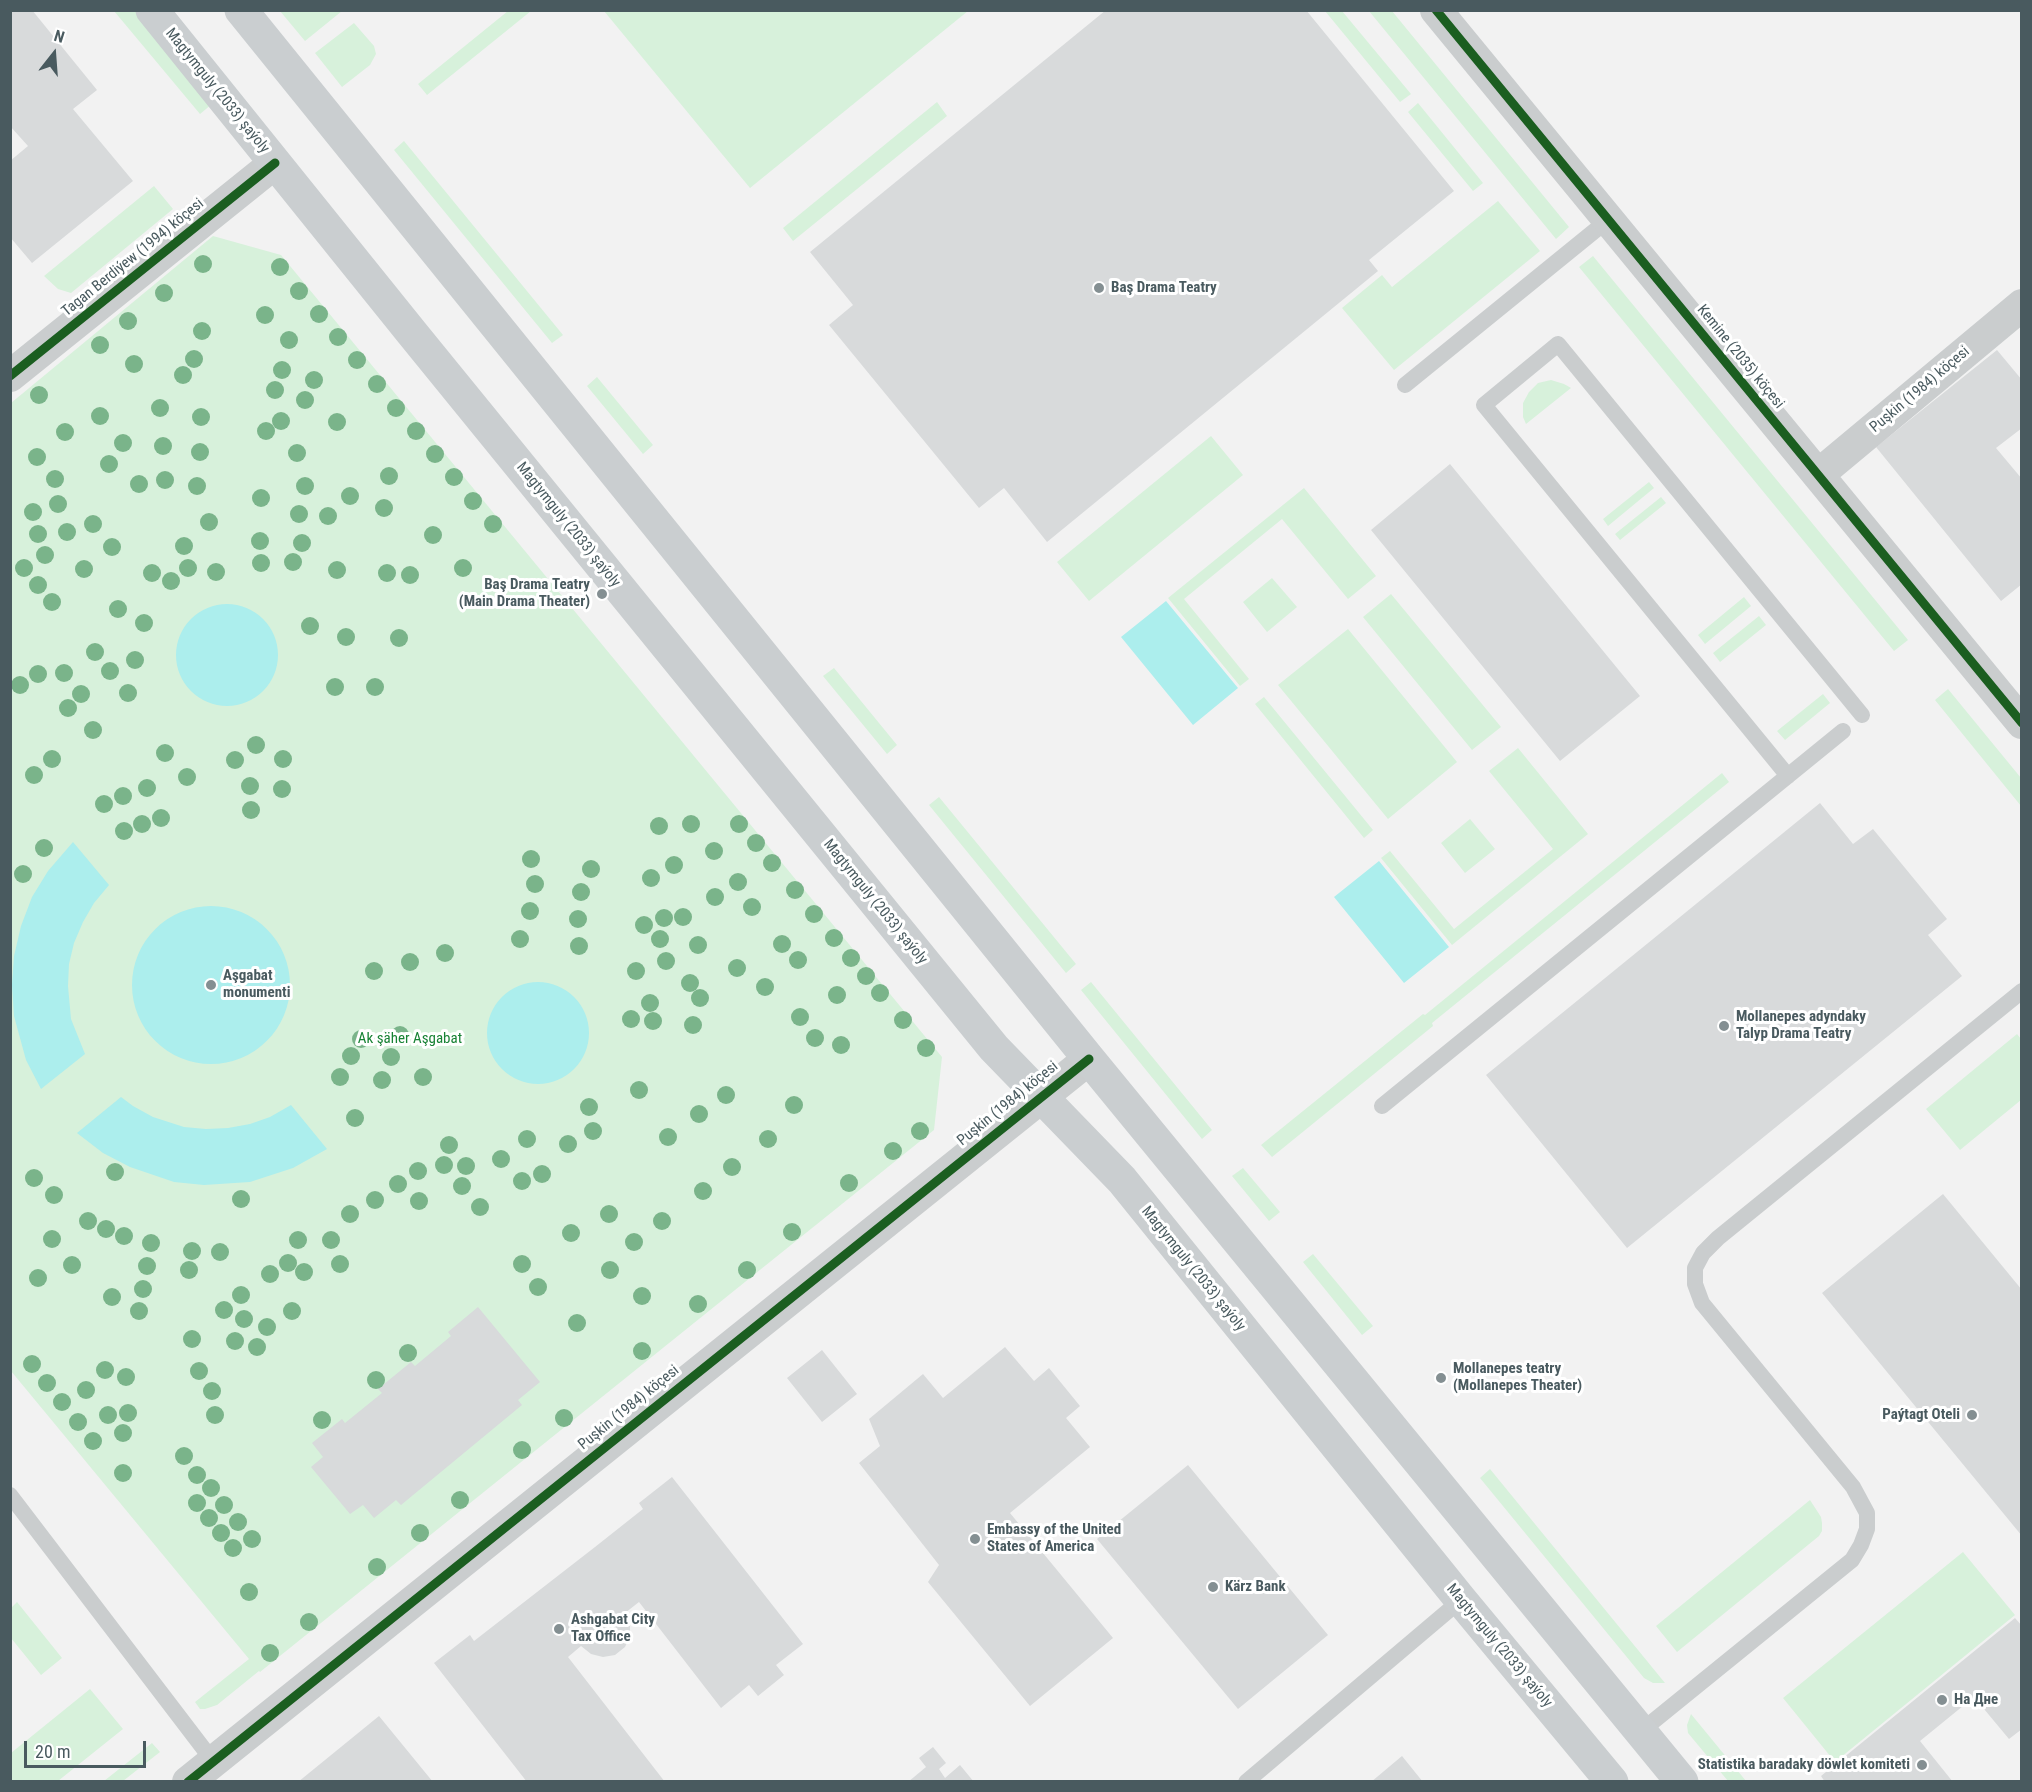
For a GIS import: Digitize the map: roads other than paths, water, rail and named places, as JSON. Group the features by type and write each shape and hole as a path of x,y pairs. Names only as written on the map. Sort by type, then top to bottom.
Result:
{"main road":[{"name":"Magtymguly (2033) şaýoly","path":"152,10 994,1048 1122,1180 1461,1600 1612,1782"},
{"path":"241,10 1089,1059 1682,1782"}],"street":[{"name":"Kemine (2035) köçesi","path":"1436,10 2022,723"},
{"name":"Tagan Berdiýew (1994) köçesi","path":"10,376 274,163"},
{"name":"Puşkin (1984) köçesi","path":"1818,475 2018,317"},
{"name":"Puşkin (1984) köçesi","path":"188,1782 1089,1059"}],"lane":[{"path":"1405,384 1608,220"},
{"path":"1788,776 1484,405 1558,344 1862,715"},
{"path":"1382,1106 1843,731"},
{"path":"1640,1732 1852,1560 1867,1529 1867,1513 1853,1487 1702,1303 1695,1284 1695,1268 1703,1253 1718,1238 2022,991"},
{"path":"10,1496 213,1761"},
{"path":"1246,1782 1461,1600"}],"water":[{"path":"1166,601 1238,688 1193,725 1121,637"},
{"path":"227,604 256,612 270,626 278,655 270,684 256,698 227,706 198,698 184,684 176,655 184,626 198,612"},
{"path":"73,842 109,885 94,903 83,922 74,943 69,964 71,1019 85,1054 41,1089 26,1060 14,1016 12,985 14,956 21,926 32,897 48,871"},
{"path":"1379,861 1449,947 1404,983 1334,897"},
{"path":"211,906 226,907 241,912 255,919 267,929 277,941 284,955 289,970 289,1000 284,1015 277,1029 267,1041 255,1051 241,1058 226,1063 211,1064 196,1063 181,1058 167,1051 155,1041 145,1029 138,1015 133,1000 132,985 133,970 138,955 145,941 155,929 167,919 181,912 196,907"},
{"path":"538,982 567,990 581,1004 589,1033 581,1062 567,1076 538,1084 509,1076 495,1062 487,1033 495,1004 509,990"},
{"path":"121,1097 153,1117 184,1127 206,1129 250,1124 270,1117 291,1105 327,1149 293,1168 250,1182 204,1185 174,1182 130,1167 103,1153 77,1133"}],"place":[{"name":"Baş Drama Teatry","path":"1099,288"},
{"name":"Baş Drama Teatry (Main Drama Theater)","path":"602,594"},
{"name":"Aşgabat monumenti","path":"211,985"},
{"name":"Mollanepes adyndaky Talyp Drama Teatry","path":"1724,1026"},
{"name":"Mollanepes teatry (Mollanepes Theater)","path":"1441,1378"},
{"name":"Paýtagt Oteli","path":"1972,1415"},
{"name":"Embassy of the United States of America","path":"975,1539"},
{"name":"Kärz Bank","path":"1213,1587"},
{"name":"Ashgabat City Tax Office","path":"559,1629"},
{"name":"На Дне","path":"1942,1700"},
{"name":"Statistika baradaky döwlet komiteti","path":"1922,1765"}],"park label":[{"name":"Ak şäher Aşgabat","path":"410,1039"}]}
